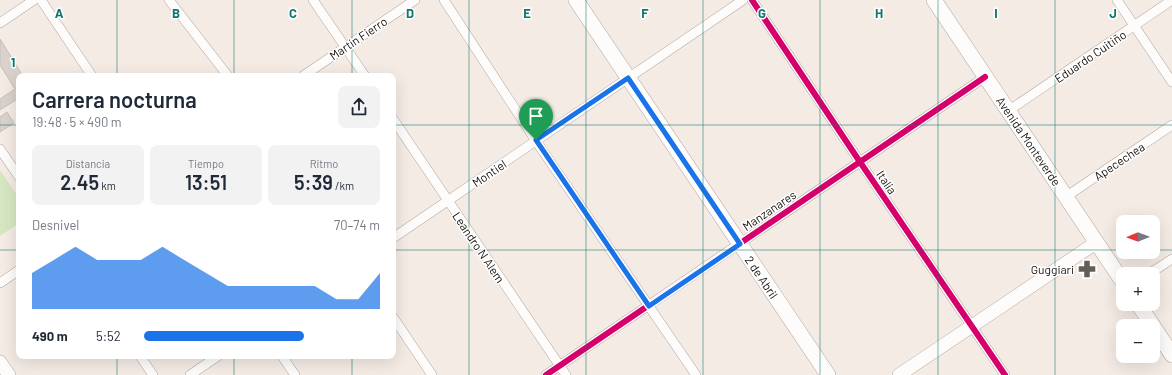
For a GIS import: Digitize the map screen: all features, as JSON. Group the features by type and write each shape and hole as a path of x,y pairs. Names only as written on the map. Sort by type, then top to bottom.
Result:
{"main road":[{"name":"2 de Abril","path":"576,0 828,375"},
{"name":"Avenida Monteverde","path":"934,0 1067,196 1116,271"},
{"path":"1160,337 1172,355"}],"street":[{"path":"0,23 34,0"},
{"path":"41,0 90,73"},
{"path":"169,0 226,73"},
{"path":"313,0 362,73"},
{"name":"Martín Fierro","path":"307,73 415,0"},
{"path":"444,0 536,140 696,375"},
{"name":"Montiel","path":"396,236 743,0"},
{"name":"Italia","path":"752,0 1005,375"},
{"path":"1117,0 1172,82"},
{"name":"Eduardo Cuitiño","path":"1008,111 1172,0"},
{"name":"Manzanares","path":"546,375 985,77"},
{"name":"Leandro N Alem","path":"396,123 566,375"},
{"name":"Apecechea","path":"1067,196 1172,125"},
{"path":"0,149 16,173"},
{"path":"899,375 1097,242"},
{"path":"1160,267 1172,259"},
{"path":"0,283 16,272"},
{"path":"396,321 432,375"},
{"path":"142,359 153,375"},
{"path":"190,375 214,359"},
{"path":"284,359 295,375"},
{"path":"0,362 9,375"}],"green space":[{"path":"0,170 16,194 16,225 0,236"}],"building":[{"path":"0,39 21,73 16,73 16,100 0,110 0,99 15,89 0,65"},
{"path":"7,112 14,123 0,132 0,117"}],"cycle path":[{"path":"752,0 1005,375"},
{"path":"546,375 985,77"}],"place":[{"name":"Guggiari","path":"1087,269"}],"route":[{"path":"628,78 740,244 649,306 536,140 628,78"}]}
